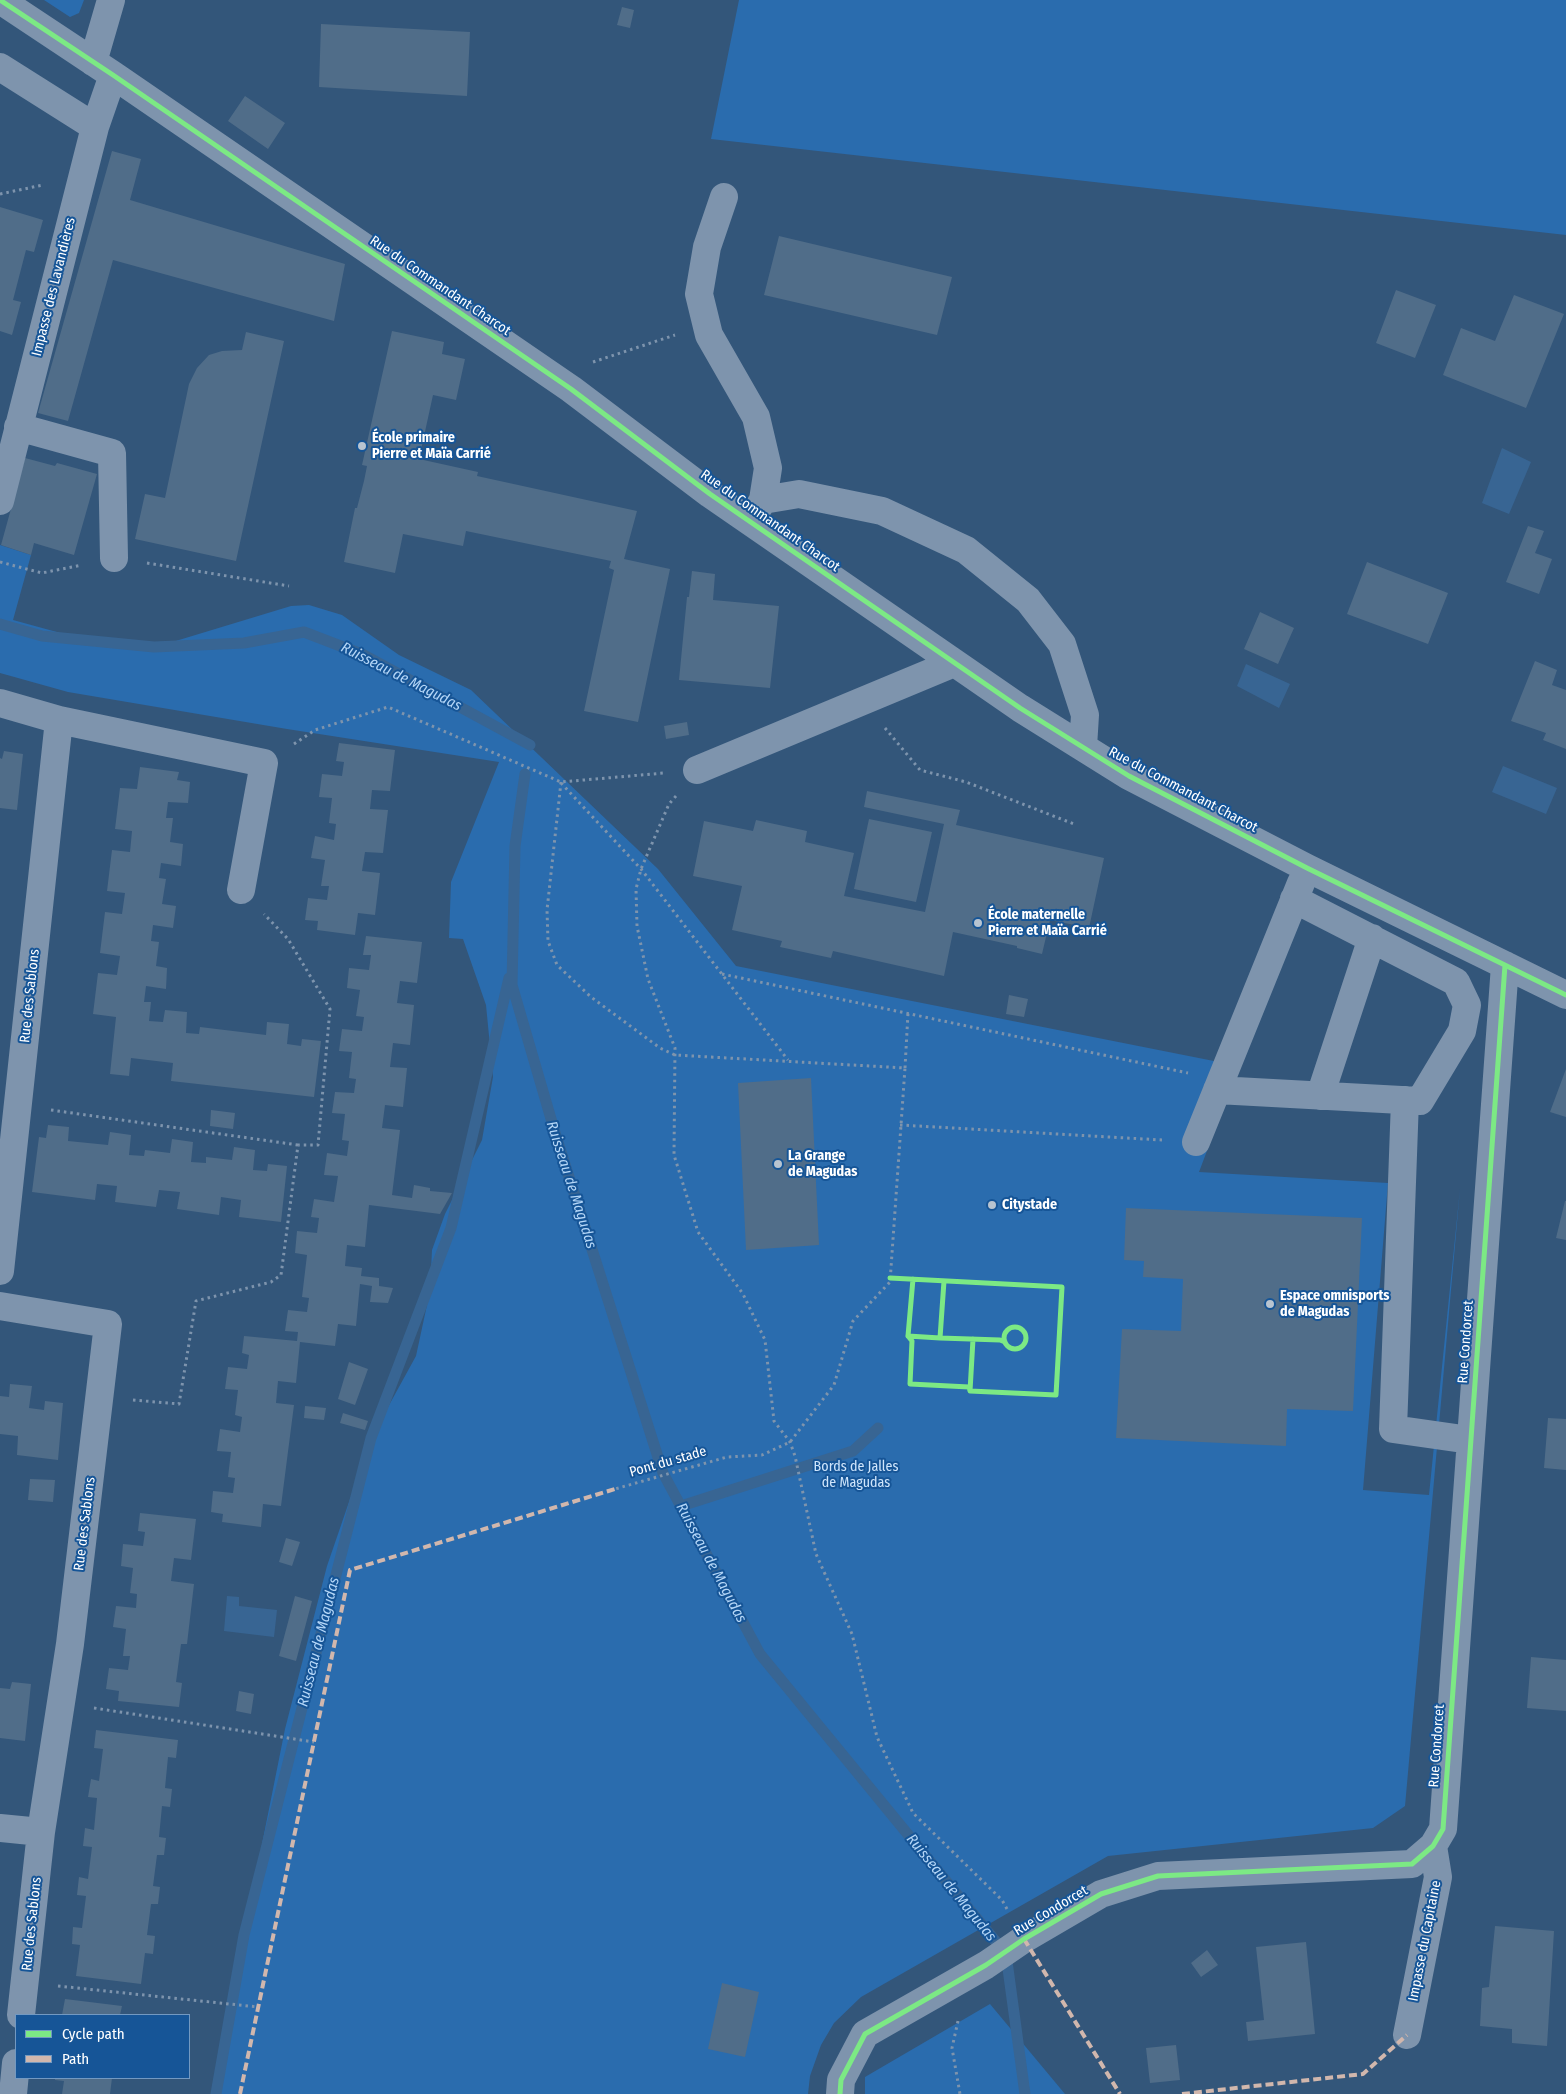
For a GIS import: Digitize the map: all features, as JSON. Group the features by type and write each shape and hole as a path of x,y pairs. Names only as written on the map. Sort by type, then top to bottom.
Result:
{"street":[{"name":"Rue du Commandant Charcot","path":"0,0 103,68 571,389 756,511 954,663 1083,747 1129,776 1307,868 1566,995"},
{"name":"Impasse des Lavandières","path":"0,501 94,127 112,0"},
{"path":"0,67 94,127"},
{"path":"724,196 707,247 699,294 709,335 756,417 768,468 756,511"},
{"path":"18,427 112,453 114,558"},
{"path":"756,511 799,494 882,511 966,550 1028,600 1062,644 1085,715 1083,747"},
{"path":"696,770 954,663"},
{"path":"0,703 59,720 264,763 241,890"},
{"name":"Rue des Sablons","path":"0,1271 59,720"},
{"path":"1196,1142 1307,868"},
{"path":"1219,1085 1320,1096 1420,1101 1462,1031 1467,1005 1456,982 1294,899"},
{"path":"1320,1096 1372,938"},
{"name":"Rue Condorcet","path":"840,2094 841,2080 865,2034 986,1965 1024,1939 1101,1894 1158,1876 1412,1864 1433,1846 1443,1829 1505,965"},
{"path":"1467,1005 1501,1022"},
{"path":"1405,1100 1393,1430 1470,1440"},
{"name":"Rue des Sablons","path":"0,1306 108,1324 70,1644 41,1832 21,2014"},
{"path":"0,1828 41,1832"},
{"name":"Impasse du Capitaine","path":"1407,2035 1438,1877 1433,1846"},
{"path":"13,2094 15,2073"}],"path":[{"path":"0,194 82,179"},
{"path":"571,389 587,364 706,324"},
{"path":"862,701 920,770 966,782 1074,824"},
{"path":"264,763 315,730 388,707 561,782 641,869 789,1061"},
{"path":"561,782 696,770"},
{"path":"696,770 669,804 641,869 636,889 637,926 648,979 674,1048 674,1155 698,1232 743,1294 765,1340 774,1421 790,1442 795,1456 802,1481 816,1554 852,1634 877,1737 913,1813 1002,1900 1024,1939"},
{"path":"561,782 547,910 548,941 557,965 590,997 660,1048 675,1055 905,1068"},
{"path":"18,1106 298,1145 318,1145 330,1009 288,939 241,890"},
{"path":"722,974 908,1013 1219,1085"},
{"path":"790,1442 834,1385 852,1321 890,1282 908,1013"},
{"path":"900,1125 1196,1142"},
{"path":"100,1397 179,1404 196,1301 271,1282 281,1275 298,1145"},
{"path":"890,1278 898,1278"},
{"path":"62,1703 313,1742"},
{"path":"25,1982 257,2007"},
{"path":"960,2014 952,2048 960,2094"}],"green space":[{"path":"44,0 84,0 79,13 70,17"},
{"path":"739,0 1566,0 1566,235 711,139"},
{"name":"Bords de Jalles de Magudas","path":"0,545 31,555 13,620 86,640 146,650 291,606 309,605 342,615 399,655 471,690 658,869 736,966 1239,1066 1199,1172 1388,1183 1363,1490 1429,1495 1460,1189 1405,1806 1373,1828 1108,1856 861,1997 834,2023 821,2045 810,2076 808,2094 212,2094 285,1729 327,1566 371,1438 416,1356 430,1291 432,1250 445,1214 482,1140 493,1077 486,1005 463,939 449,938 451,882 499,762 68,692 0,673"},
{"path":"990,2004 1065,2094 865,2094 865,2077"}],"shaded area":[{"path":"1502,448 1531,462 1509,514 1482,503"},
{"path":"1246,664 1290,684 1279,708 1237,686"},
{"path":"1503,766 1557,788 1546,814 1492,792"},
{"path":"227,1596 239,1597 239,1606 277,1610 274,1637 224,1631"}],"building":[{"path":"622,7 634,10 630,28 617,25"},
{"path":"321,24 470,32 467,96 319,87"},
{"path":"245,96 285,123 268,149 228,121"},
{"path":"112,151 141,159 130,200 345,264 334,321 113,260 68,421 38,413"},
{"path":"0,207 43,220 34,252 26,250 13,300 21,302 12,335 0,331"},
{"path":"779,236 952,277 937,335 764,295"},
{"path":"1396,290 1436,305 1415,358 1376,343"},
{"path":"1514,295 1564,314 1526,408 1443,375 1461,328 1495,341"},
{"path":"392,331 444,342 442,354 465,359 456,400 433,395 419,459 478,472 477,476 637,511 624,559 670,569 638,722 584,711 614,570 609,568 611,561 466,531 463,546 403,534 395,573 344,562 355,508 357,508 364,481 367,466 362,465"},
{"path":"246,332 284,341 236,561 135,539 145,494 165,498 189,384 197,368 209,355 222,351 242,350"},
{"path":"25,458 55,466 57,463 97,474 74,555 34,543 31,555 1,545"},
{"path":"1528,526 1544,531 1535,553 1552,559 1539,594 1506,582"},
{"path":"1367,562 1448,593 1428,644 1347,614"},
{"path":"692,571 715,574 713,600 779,606 770,688 679,680 687,597 689,597"},
{"path":"1260,612 1294,628 1278,664 1244,649"},
{"path":"1535,661 1557,670 1552,685 1566,690 1566,749 1543,740 1546,733 1511,721"},
{"path":"687,722 689,735 666,739 664,726"},
{"path":"339,743 395,750 390,791 372,790 370,809 388,810 383,853 365,852 362,871 380,873 375,915 358,913 355,935 317,930 318,921 305,920 308,898 327,900 329,886 321,886 325,860 311,858 315,836 334,840 336,824 329,823 332,798 319,797 322,774 342,776 344,762 336,761"},
{"path":"4,751 23,754 17,810 0,808 0,758 2,759"},
{"path":"140,767 179,772 177,780 190,782 188,803 168,802 166,818 173,818 170,842 183,844 181,866 161,863 159,878 166,879 162,904 176,906 173,928 153,925 151,941 159,942 156,966 167,968 166,989 146,986 144,1002 151,1002 149,1021 163,1022 165,1010 187,1012 186,1033 199,1034 200,1027 266,1035 267,1022 289,1024 287,1044 301,1046 302,1039 321,1041 314,1097 171,1081 173,1063 131,1058 129,1076 110,1074 116,1017 93,1014 98,973 117,975 120,956 100,953 105,912 122,914 125,893 107,891 112,850 130,852 132,831 115,829 120,788 137,789"},
{"path":"867,791 960,810 956,825 1104,858 1089,928 1050,920 1042,954 1017,948 1017,946 953,932 944,976 833,951 831,958 780,947 782,941 732,930 742,886 693,876 704,821 753,831 756,820 807,831 805,842 854,853 844,896 925,912 944,824 864,807"},
{"path":"869,819 932,832 916,902 854,889"},
{"path":"366,936 422,942 417,983 400,981 397,1003 414,1005 410,1045 393,1043 390,1067 407,1068 403,1107 385,1105 382,1128 400,1130 392,1195 412,1198 414,1185 430,1188 430,1191 452,1193 440,1214 369,1205 365,1247 347,1245 345,1266 362,1268 361,1276 379,1278 379,1286 393,1288 388,1303 370,1302 372,1286 360,1284 356,1326 338,1324 335,1346 300,1342 296,1383 278,1381 276,1403 294,1405 281,1506 263,1504 261,1527 222,1522 223,1514 211,1512 213,1491 233,1493 235,1478 228,1477 231,1452 217,1451 220,1429 240,1432 242,1417 235,1415 238,1390 225,1389 228,1367 247,1369 249,1355 242,1353 244,1336 297,1341 298,1332 285,1331 288,1310 307,1312 309,1298 302,1297 307,1255 295,1253 297,1231 317,1233 319,1218 311,1217 314,1199 334,1202 338,1176 324,1175 327,1153 347,1156 349,1141 342,1140 345,1114 332,1113 335,1092 354,1093 356,1079 349,1078 352,1052 339,1051 342,1029 362,1031 364,1017 356,1016 360,990 347,988 349,968 369,970 371,955 363,955"},
{"path":"1009,995 1028,999 1024,1017 1006,1014"},
{"path":"1566,1069 1566,1117 1550,1112"},
{"name":"La Grange de Magudas","path":"811,1078 819,1245 746,1250 738,1083"},
{"path":"211,1110 235,1113 233,1129 210,1126"},
{"path":"48,1125 69,1127 68,1141 108,1145 110,1132 131,1135 129,1155 144,1156 145,1150 170,1153 172,1139 193,1142 191,1162 206,1163 206,1157 232,1160 234,1147 255,1150 253,1170 267,1171 268,1164 287,1166 281,1222 239,1217 241,1200 221,1197 219,1215 177,1209 180,1192 159,1190 156,1207 115,1202 117,1186 97,1184 95,1200 32,1192 39,1137 46,1138"},
{"path":"1566,1201 1566,1240 1556,1238"},
{"name":"Espace omnisports de Magudas","path":"1126,1208 1362,1218 1353,1411 1287,1409 1286,1446 1116,1438 1122,1329 1181,1331 1183,1279 1143,1277 1144,1261 1124,1260"},
{"path":"349,1362 368,1369 355,1405 338,1399"},
{"path":"10,1384 32,1386 29,1408 44,1410 45,1401 63,1403 58,1460 17,1455 18,1436 0,1434 0,1396 9,1397"},
{"path":"305,1406 326,1408 324,1420 304,1418"},
{"path":"343,1413 368,1421 365,1430 340,1423"},
{"path":"1548,1418 1566,1419 1566,1470 1544,1468"},
{"path":"30,1479 55,1480 53,1502 28,1500"},
{"path":"140,1513 196,1519 191,1560 174,1558 171,1581 194,1584 187,1644 181,1644 176,1682 182,1683 179,1707 118,1701 119,1691 106,1689 109,1668 128,1670 130,1656 123,1656 126,1629 113,1627 116,1606 136,1608 137,1594 130,1593 133,1568 121,1566 123,1544 143,1546 145,1532 138,1531"},
{"path":"286,1538 300,1542 292,1566 279,1562"},
{"path":"295,1596 312,1601 296,1661 279,1656"},
{"path":"1531,1657 1566,1660 1566,1711 1527,1708"},
{"path":"12,1682 31,1684 25,1741 0,1738 0,1688 10,1689"},
{"path":"239,1691 254,1694 251,1714 236,1711"},
{"path":"96,1730 178,1740 176,1758 168,1757 165,1788 172,1789 170,1807 162,1806 159,1837 166,1838 164,1855 157,1855 153,1886 160,1887 158,1904 151,1904 147,1935 155,1936 153,1954 145,1953 141,1984 76,1976 80,1945 72,1944 73,1927 82,1928 86,1896 77,1895 79,1877 88,1879 92,1847 83,1846 85,1828 94,1830 97,1798 88,1797 91,1779 99,1781 103,1749 94,1748"},
{"path":"1495,1926 1554,1931 1547,2046 1512,2043 1512,2029 1480,2026 1482,1988 1489,1987"},
{"path":"1306,1942 1315,2034 1248,2041 1246,2022 1264,2020 1256,1947"},
{"path":"1207,1950 1218,1965 1201,1977 1191,1963"},
{"path":"722,1983 759,1992 745,2057 708,2049"},
{"path":"65,1999 122,2006 120,2014 62,2014"},
{"path":"1176,2045 1180,2080 1150,2083 1146,2048"},
{"path":"112,2079 110,2094 62,2094 64,2081 55,2080"}],"waterway":[{"name":"Ruisseau de Magudas","path":"0,624 42,636 154,647 244,643 304,632 364,655 530,745"},
{"name":"Ruisseau de Magudas","path":"525,774 515,846 512,985 556,1136 663,1473 760,1654 1006,1954 1025,2094"},
{"name":"Ruisseau de Magudas","path":"216,2094 244,1935 371,1438 451,1228 509,978"},
{"path":"681,1506 853,1451 878,1428"}],"marked path":[{"path":"240,2094 350,1570 615,1489"},
{"path":"1024,1939 1120,2094"},
{"path":"1182,2094 1363,2074 1407,2035"}],"cycle path":[{"path":"0,0 113,75 571,389 710,494 1020,708 1129,776 1307,868 1566,995"},
{"path":"840,2094 841,2080 865,2034 986,1965 1024,1939 1101,1894 1158,1876 1412,1864 1433,1846 1443,1829 1505,965"},
{"path":"890,1278 1062,1287 1056,1395 970,1391 973,1339"},
{"path":"913,1279 908,1336 940,1338"},
{"path":"944,1281 940,1338 1000,1340 1005,1342"},
{"path":"1015,1327 1023,1330 1026,1338 1023,1346 1015,1349 1007,1346 1004,1338 1007,1330 1015,1327"},
{"path":"908,1336 912,1341 910,1384 969,1387 970,1391"}],"place":[{"name":"École primaire Pierre et Maïa Carrié","path":"362,446"},
{"name":"École maternelle Pierre et Maïa Carrié","path":"978,923"},
{"name":"La Grange de Magudas","path":"778,1164"},
{"name":"Citystade","path":"992,1205"},
{"name":"Espace omnisports de Magudas","path":"1270,1304"}]}
